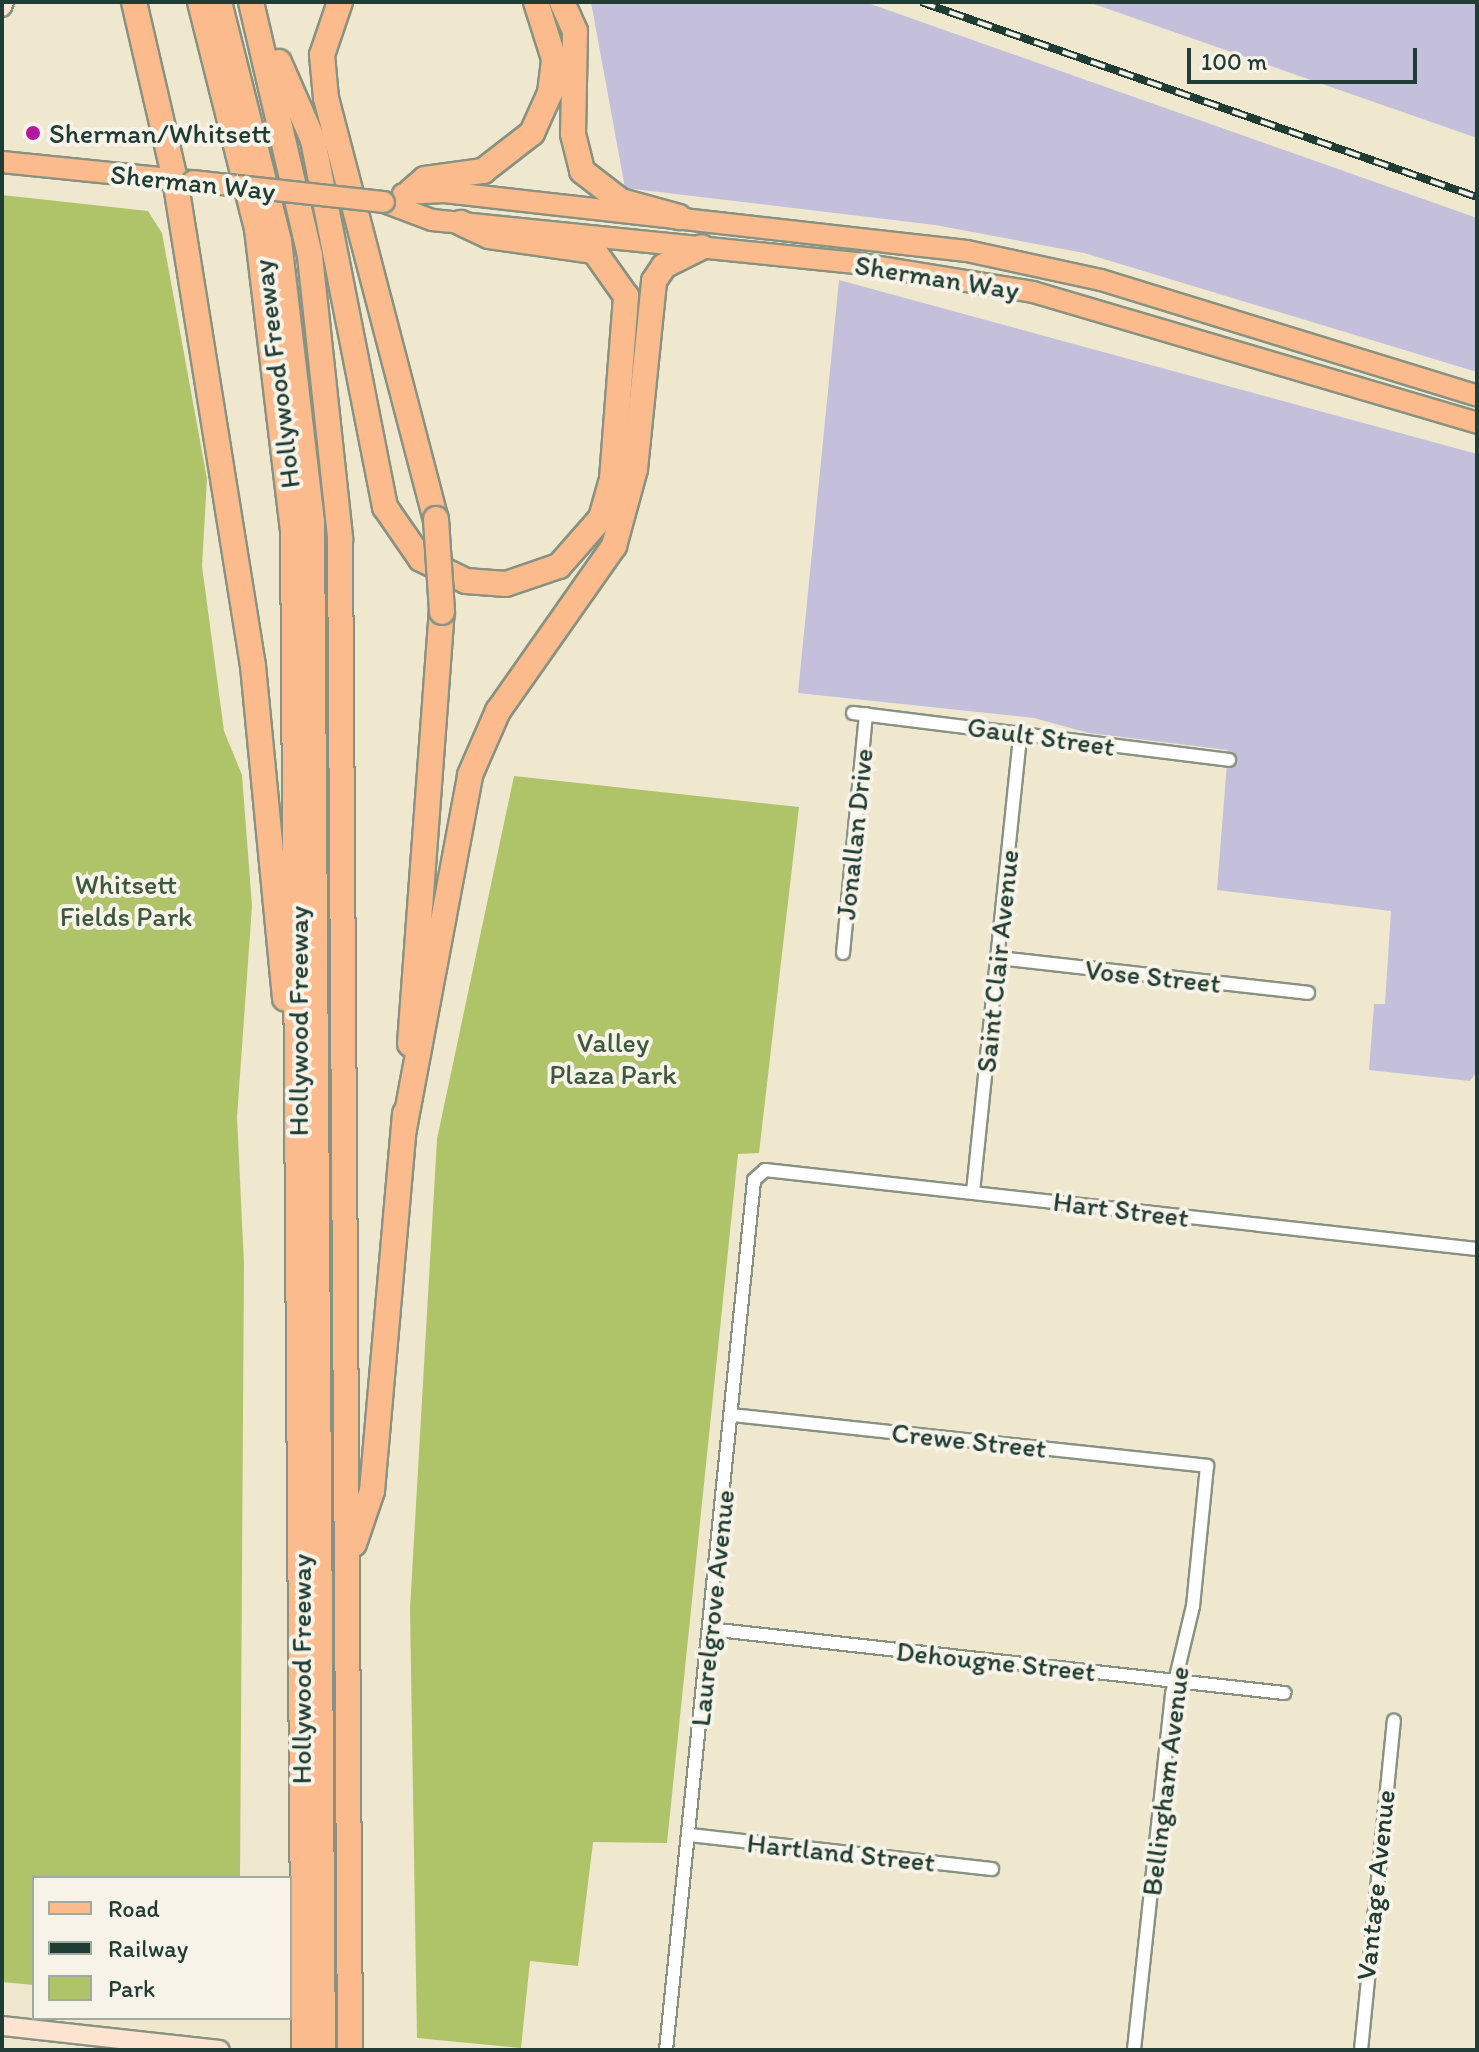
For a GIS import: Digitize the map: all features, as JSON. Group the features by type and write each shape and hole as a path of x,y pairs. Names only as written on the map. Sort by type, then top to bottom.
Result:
{"highway":[{"path":"134,2 184,180 263,734 298,1103"},
{"name":"Hollywood Freeway","path":"200,2 254,214 286,429 298,1103 327,2009 350,2050"},
{"path":"219,2 279,241 312,522 327,2009 334,2050"},
{"path":"233,2 268,126 298,282 327,560 327,2009 323,2050"},
{"path":"251,2 313,140 385,507 421,559 451,576 506,584 559,566 601,518 612,479 626,296 594,251 489,236 461,223"},
{"name":"Hollywood Freeway","path":"251,2 310,256 335,451 343,632 348,1564 327,2009 304,2050"},
{"path":"340,2 322,55 326,98 436,519 442,612 404,1129 372,1491 348,1564"},
{"path":"411,191 425,179 483,171 532,133 554,67 536,2"},
{"path":"562,2 575,31 573,134 582,171 621,201 679,217"},
{"path":"404,1129 470,775 498,711 614,546 635,469 654,281 664,266 702,247"}],"main road":[{"name":"Sherman Way","path":"2,162 384,202 461,223 938,274 1091,306 1477,423"},
{"name":"Sherman Way","path":"384,202 411,191 679,217 945,248 1101,280 1477,396"},
{"path":"938,274 945,248"},
{"path":"1033,292 1042,267"},
{"path":"1091,306 1101,280"},
{"path":"1433,410 1442,385"},
{"path":"2,2026 220,2050"}],"street":[{"name":"Gault Street","path":"860,713 1021,731 1229,760"},
{"name":"Jonallan Drive","path":"843,953 860,713"},
{"name":"Saint Clair Avenue","path":"973,1192 1021,731"},
{"name":"Vose Street","path":"998,958 1308,993"},
{"name":"Hart Street","path":"765,1170 1477,1249"},
{"name":"Laurelgrove Avenue","path":"666,2050 754,1180 765,1170"},
{"name":"Crewe Street","path":"732,1415 1207,1466"},
{"name":"Bellingham Avenue","path":"1134,2050 1175,1681 1193,1606 1207,1466"},
{"name":"Dehougne Street","path":"709,1629 1284,1693"},
{"name":"Vantage Avenue","path":"1361,2050 1394,1721"},
{"name":"Hartland Street","path":"689,1835 992,1869"}],"shaded area":[{"path":"591,2 865,2 1477,218 1477,372 1084,253 935,225 625,188"},
{"path":"1088,2 1477,2 1477,138"},
{"path":"839,280 1477,454 1477,1072 1470,1081 1369,1070 1374,1004 1385,1004 1391,911 1217,890 1228,750 1089,733 1034,718 798,693"}],"green space":[{"name":"Whitsett Fields Park","path":"2,195 148,211 162,233 207,479 202,566 224,731 242,775 252,906 237,1117 244,1264 240,1876 32,1876 32,1985 2,1982"},
{"name":"Valley Plaza Park","path":"514,776 799,807 759,1153 738,1154 667,1843 593,1842 578,1966 530,1961 521,2048 417,2038 410,1609 437,1139"}],"railway":[{"path":"921,2 1477,197"}],"place":[{"name":"Sherman/Whitsett","path":"33,133"}]}
